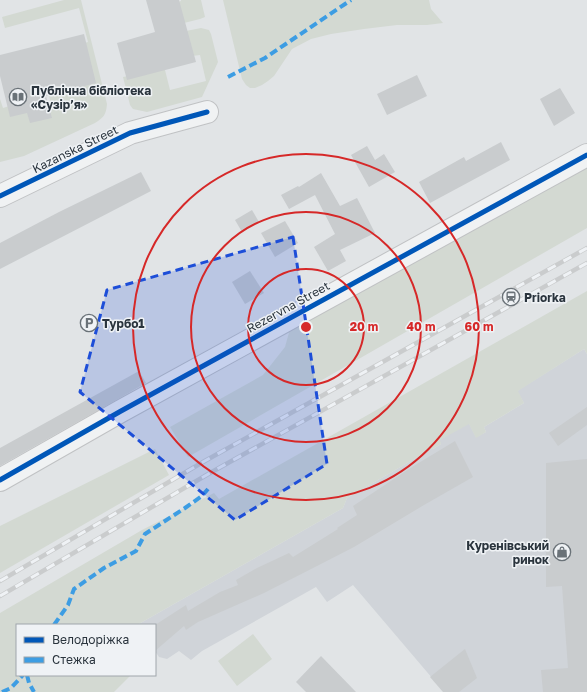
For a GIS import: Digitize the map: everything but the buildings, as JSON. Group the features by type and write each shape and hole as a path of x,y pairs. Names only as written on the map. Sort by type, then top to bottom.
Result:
{"street":[{"name":"Kazanska Street","path":"0,196 130,133 207,112"},
{"name":"Rezervna Street","path":"0,480 121,411 587,155"}],"highlighted area":[{"path":"293,237 327,464 235,520 80,392 107,290"}],"shaded area":[{"path":"64,0 81,0 107,104 106,111 95,123 24,156 0,162 0,99 3,108 19,103 22,111 51,103 38,56 88,42 79,8 5,28 2,17"},
{"path":"181,0 201,0 205,17 184,23 178,2"},
{"path":"223,0 429,0 431,9 443,23 427,25 397,25 364,29 331,34 311,39 292,49 274,76 268,81 255,88 250,88 242,79"},
{"path":"201,28 209,30 211,34 218,62 202,97 147,112 133,109 130,105 123,77 139,74 163,62 170,90 206,81 200,55 192,56 186,31"},
{"path":"587,164 587,228 188,457 170,427 263,375 285,347 290,329"},
{"path":"587,291 587,354 584,349 518,391 524,403 484,427 486,432 476,438 469,424 440,440 441,444 433,449 426,449 421,455 347,498 343,508 139,624 16,624 16,676 130,676 114,692 0,692 0,613 142,530 214,493 219,499"},
{"path":"584,349 587,354 587,692 444,692 353,585 327,602 316,587 202,651 191,660 179,651 167,659 159,657 156,652 156,624 139,624 343,508 347,498 421,455 426,449 433,449 441,444 439,440 469,423 476,437 486,432 484,427 524,403 517,391"},
{"path":"155,449 169,475 0,573 0,526"},
{"path":"253,634 272,659 237,686 218,661"}],"railway":[{"path":"0,581 203,462 587,248"},
{"path":"0,596 210,473 587,263"}],"marked path":[{"path":"228,77 265,58 351,0"},
{"path":"55,624 68,605 74,589 104,568 136,551 145,534 202,496 208,489"},
{"path":"2,692 11,688 22,676"},
{"path":"27,676 34,692"}],"cycle path":[{"path":"0,196 130,133 207,112"},
{"path":"0,480 121,411 587,155"}],"place":[{"name":"Публічна бібліотека «Сузір’я»","path":"18,97"},
{"name":"Priorka","path":"511,297"},
{"name":"Турбо1","path":"89,323"},
{"name":"Куренівський ринок","path":"562,552"}]}
